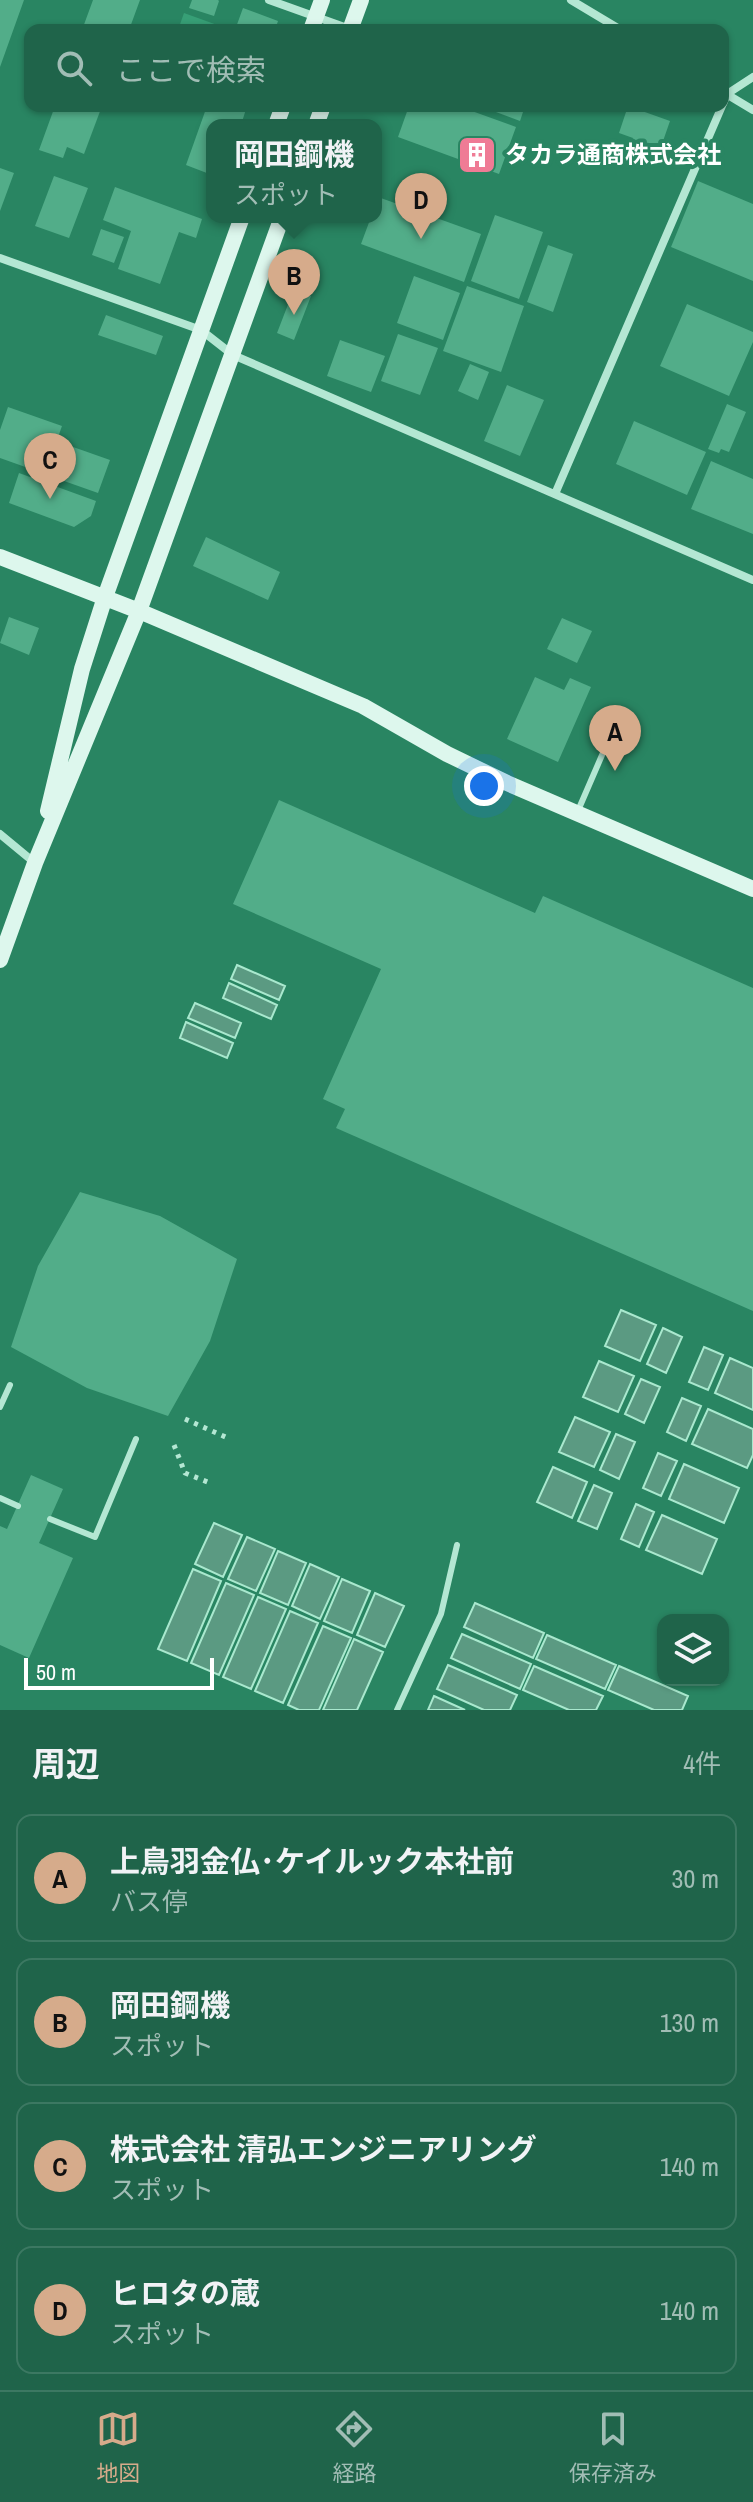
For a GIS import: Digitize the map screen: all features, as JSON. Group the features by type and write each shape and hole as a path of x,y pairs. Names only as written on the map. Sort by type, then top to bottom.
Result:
{"street":[{"path":"269,0 313,23 322,0"},
{"path":"352,24 361,0"},
{"path":"571,0 584,3 613,24"},
{"path":"729,91 753,77"},
{"path":"729,95 753,110"},
{"path":"555,494 719,112"},
{"path":"35,863 82,669 105,597 240,223"},
{"path":"0,960 35,863 139,611 280,223"},
{"path":"0,258 201,330 233,355 753,580"},
{"path":"0,557 105,597 363,706 447,754 753,889"},
{"path":"0,834 35,863"}],"lane":[{"path":"577,813 615,725"},
{"path":"0,1407 10,1385"},
{"path":"50,1519 95,1537 136,1439"},
{"path":"0,1498 18,1506"},
{"path":"397,1710 441,1614 457,1545"}],"path":[{"path":"185,1419 230,1439"},
{"path":"174,1445 185,1473 210,1483"}],"shaded area":[{"path":"184,13 214,24 180,24"},
{"path":"237,965 285,986 279,1000 231,979"},
{"path":"229,983 277,1005 271,1019 223,998"},
{"path":"195,1003 241,1023 235,1038 188,1018"},
{"path":"186,1022 233,1043 227,1058 180,1038"},
{"path":"621,1310 656,1325 640,1361 605,1346"},
{"path":"663,1328 682,1337 666,1373 647,1364"},
{"path":"704,1347 723,1355 708,1390 689,1382"},
{"path":"730,1358 753,1368 753,1410 715,1393"},
{"path":"599,1361 634,1376 618,1412 583,1397"},
{"path":"641,1379 660,1387 644,1423 625,1414"},
{"path":"682,1398 701,1406 686,1441 667,1432"},
{"path":"708,1409 753,1429 753,1455 747,1468 692,1444"},
{"path":"575,1417 610,1432 594,1467 559,1452"},
{"path":"616,1434 635,1442 619,1479 600,1470"},
{"path":"658,1453 677,1461 661,1496 643,1488"},
{"path":"684,1464 739,1488 724,1523 669,1499"},
{"path":"553,1467 587,1482 572,1518 537,1502"},
{"path":"594,1485 612,1493 597,1529 578,1521"},
{"path":"636,1504 654,1512 639,1547 621,1539"},
{"path":"662,1515 717,1539 702,1574 646,1550"},
{"path":"214,1523 242,1535 223,1577 195,1564"},
{"path":"247,1537 275,1549 256,1591 228,1579"},
{"path":"278,1551 306,1563 288,1605 260,1593"},
{"path":"310,1564 339,1577 320,1619 292,1606"},
{"path":"193,1569 221,1581 187,1661 158,1649"},
{"path":"342,1579 370,1591 352,1633 324,1621"},
{"path":"226,1583 254,1595 219,1675 191,1663"},
{"path":"375,1593 404,1606 385,1647 357,1635"},
{"path":"258,1597 286,1609 251,1689 223,1677"},
{"path":"475,1603 544,1633 533,1658 464,1627"},
{"path":"290,1611 318,1623 283,1703 255,1691"},
{"path":"323,1626 351,1638 319,1710 299,1710 288,1705"},
{"path":"462,1634 531,1664 520,1689 451,1658"},
{"path":"547,1635 616,1665 605,1689 536,1659"},
{"path":"354,1639 383,1652 357,1710 323,1710"},
{"path":"448,1665 517,1695 510,1710 484,1710 437,1689"},
{"path":"534,1666 603,1696 596,1710 569,1710 523,1690"},
{"path":"619,1666 657,1683 657,1686 665,1686 688,1696 682,1710 654,1710 608,1690"},
{"path":"434,1696 465,1710 428,1710"}],"building":[{"path":"0,0 24,0 0,67"},
{"path":"93,0 140,0 131,24 84,24"},
{"path":"192,0 218,0 214,16 189,8"},
{"path":"243,8 278,21 277,24 237,24"},
{"path":"53,112 100,112 84,154 67,147 63,158 39,150"},
{"path":"205,112 245,112 243,119 206,119 206,173 186,165"},
{"name":"タカラ通商株式会社","path":"407,112 475,112 516,127 499,174 398,137"},
{"path":"496,112 523,112 520,121"},
{"path":"626,112 645,112 670,121 662,144 668,145 663,160 629,148 633,138 619,133"},
{"path":"0,168 14,173 0,211"},
{"path":"54,176 88,188 69,238 35,226"},
{"path":"698,181 753,204 753,281 671,247"},
{"path":"115,187 202,219 196,238 179,232 160,284 118,269 131,231 103,220"},
{"path":"382,198 481,234 464,282 361,244 369,223 382,223"},
{"path":"495,215 543,232 519,299 471,281"},
{"path":"101,229 124,237 114,263 92,255"},
{"path":"548,245 573,254 553,312 527,302"},
{"path":"414,276 460,293 443,340 397,323"},
{"path":"467,286 524,306 501,372 443,351"},
{"path":"294,289 311,296 294,340 277,333"},
{"path":"687,304 753,332 753,342 729,396 660,366"},
{"path":"106,315 163,336 156,355 98,335"},
{"path":"398,334 438,348 420,395 381,381"},
{"path":"340,340 385,356 371,392 327,376"},
{"path":"470,364 489,372 478,400 458,391"},
{"path":"507,385 544,400 520,456 484,441"},
{"path":"727,404 746,412 729,452 721,449 719,453 708,449"},
{"path":"8,407 62,426 45,474 0,458 0,430"},
{"path":"634,421 706,452 687,495 616,464"},
{"path":"59,442 110,460 98,493 47,475"},
{"path":"711,461 753,479 753,534 691,509"},
{"path":"19,473 96,501 91,516 74,527 9,503"},
{"path":"206,537 280,572 268,600 193,566"},
{"path":"9,617 39,628 29,655 0,643"},
{"path":"562,618 592,631 577,663 547,649"},
{"path":"535,677 564,690 570,678 591,687 558,762 507,739"},
{"path":"279,800 535,913 543,896 753,988 753,1311 336,1128 345,1109 323,1099 381,969 233,904"},
{"path":"80,1192 160,1216 237,1259 210,1341 168,1416 87,1388 11,1347 38,1266"},
{"path":"31,1475 63,1489 39,1543 73,1558 29,1658 0,1645 0,1526 7,1529"}],"place":[{"name":"タカラ通商株式会社","path":"477,155"},
{"name":"ヒロタの蔵","path":"421,239"},
{"name":"岡田鋼機","path":"294,315"},
{"name":"株式会社 清弘エンジニアリング","path":"50,499"},
{"name":"上鳥羽金仏･ケイルック本社前","path":"615,771"}]}
